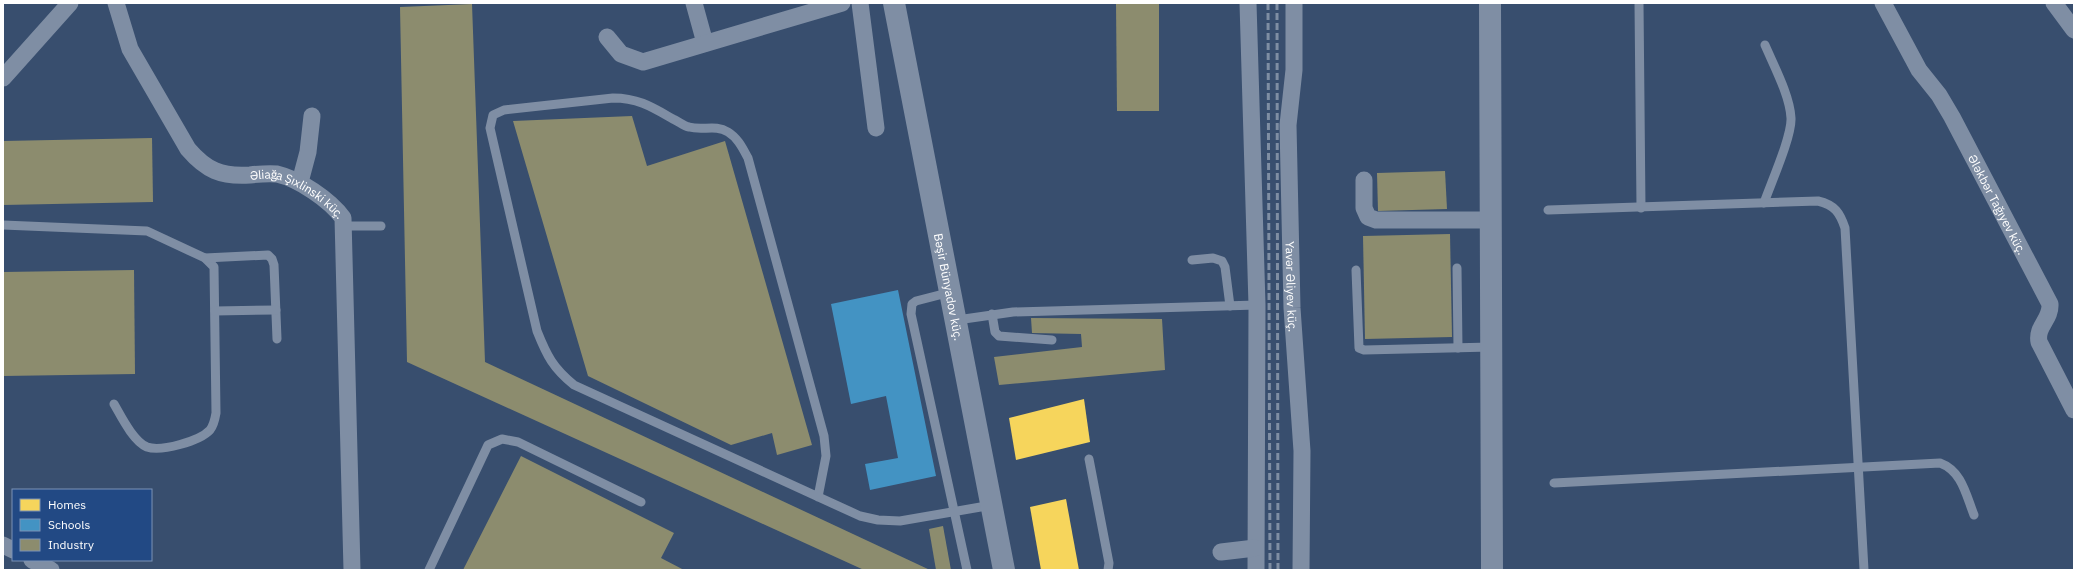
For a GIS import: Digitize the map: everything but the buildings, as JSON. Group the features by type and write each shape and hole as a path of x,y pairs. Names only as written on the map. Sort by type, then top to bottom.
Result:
{"street":[{"path":"3,78 70,3"},
{"name":"Əliağa Şıxlinski küç.","path":"116,3 130,49 188,149 197,160 211,171 244,175 277,174 300,182 337,210 343,218 352,570"},
{"path":"694,3 705,43"},
{"path":"607,38 621,54 643,62 842,3"},
{"path":"860,3 876,128"},
{"name":"Bəşir Bünyadov küç.","path":"894,3 957,320 1004,570"},
{"path":"1248,3 1257,306 1256,570"},
{"name":"Yavər Əliyev küç.","path":"1294,3 1294,70 1288,133 1292,308 1302,450 1301,570"},
{"path":"1490,3 1492,570"},
{"name":"Ələkbər Tağıyev küç.","path":"1883,3 1919,70 1939,95 1952,117 2050,304 2049,316 2040,327 2038,335 2039,342 2074,410"},
{"path":"2054,3 2074,30"},
{"path":"300,182 308,152 312,116"},
{"path":"1364,180 1364,208 1368,217 1376,220 1491,220"},
{"path":"3,545 12,550"},
{"path":"1221,552 1255,548"},
{"path":"34,561 51,570"}],"lane":[{"path":"1639,3 1641,208"},
{"path":"1764,203 1788,135 1791,118 1788,104 1765,45"},
{"path":"818,497 826,456 824,436 748,158 737,139 728,132 716,127 703,129 689,127 648,105 629,98 613,98 504,110 493,115 490,128 537,331 547,357 559,373 574,386 818,497 860,516 878,520 900,521 992,505"},
{"path":"1548,210 1818,201 1834,207 1841,214 1845,228 1864,570"},
{"path":"3,225 147,231 205,258 214,267 216,413 214,425 200,438 159,449 146,446 131,432 114,404"},
{"path":"344,226 381,226"},
{"path":"205,258 268,255 272,259 274,265 277,339"},
{"path":"1192,260 1213,258 1222,261 1225,267 1230,306"},
{"path":"1457,268 1458,348"},
{"path":"1356,270 1357,341 1359,348 1364,350 1491,347"},
{"path":"951,292 916,301 911,308 966,570"},
{"path":"957,320 992,314 1257,306"},
{"path":"215,311 276,310"},
{"path":"992,314 995,332 999,336 1052,340"},
{"path":"429,570 488,445 502,439 518,442 641,502"},
{"path":"1089,459 1109,563 1108,570"},
{"path":"1554,483 1940,463 1951,467 1958,477 1974,515"}],"railway":[{"path":"1268,3 1270,570"},
{"path":"1277,3 1278,570"}]}
